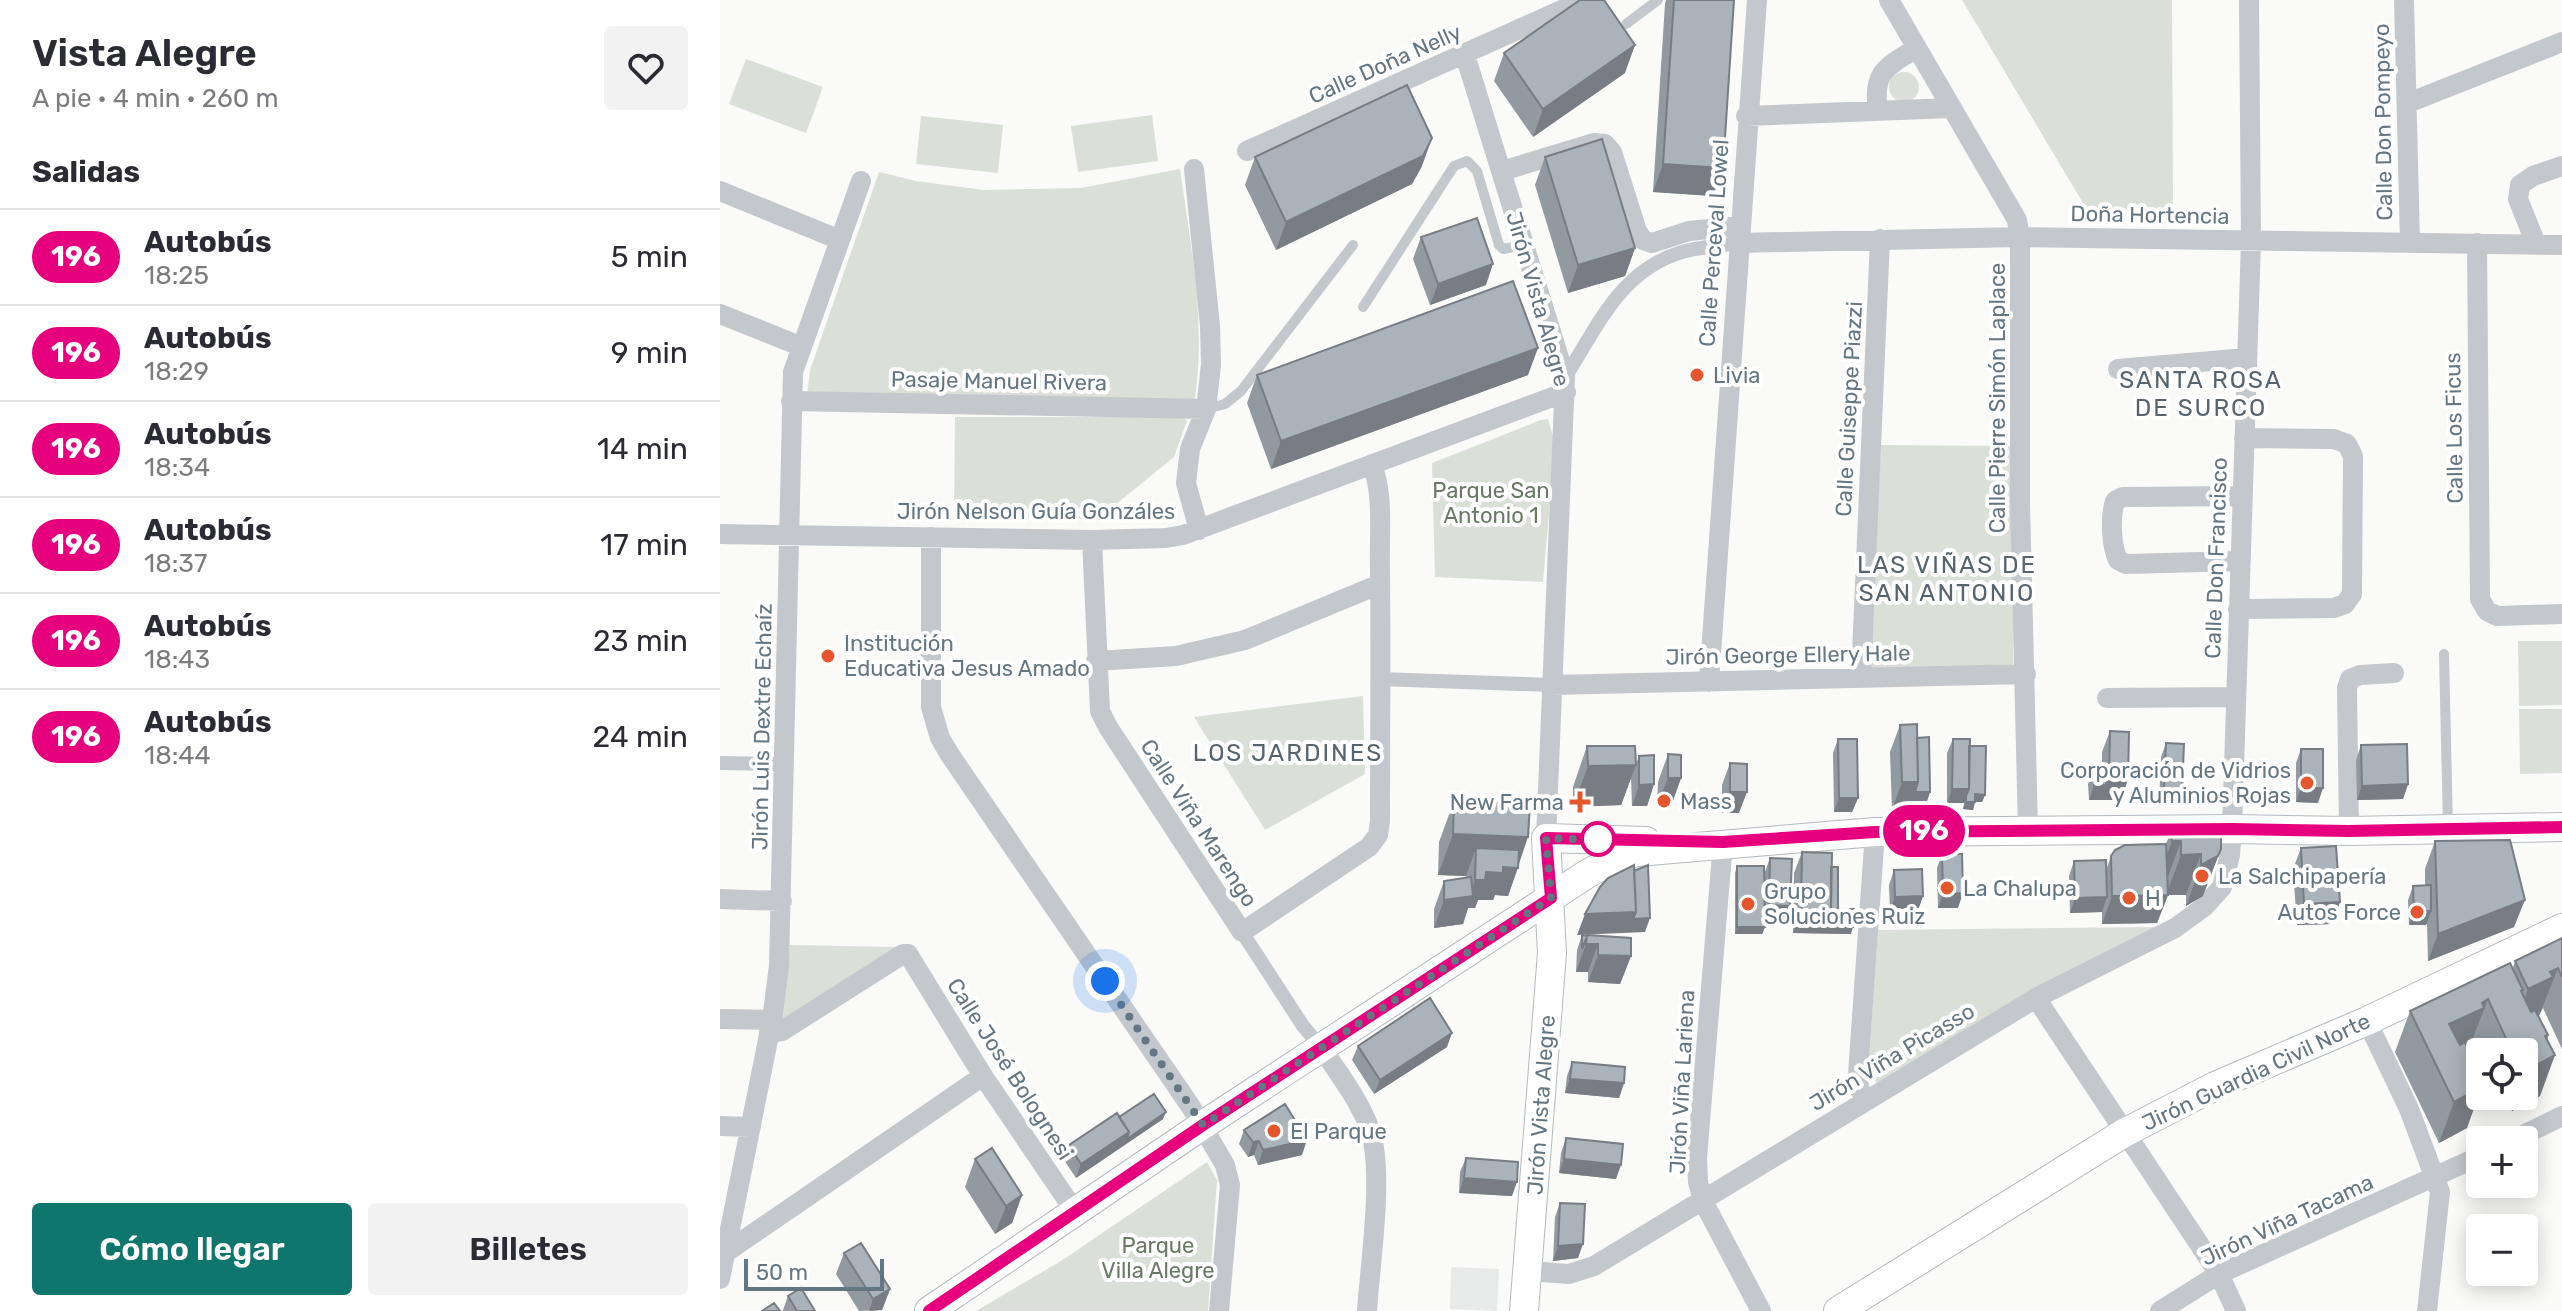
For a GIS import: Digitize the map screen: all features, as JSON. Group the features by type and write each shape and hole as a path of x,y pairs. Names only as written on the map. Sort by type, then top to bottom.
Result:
{"main road":[{"path":"929,1311 1321,1047 1612,860 1637,852 1723,842 1875,832 2349,831 2562,827"},
{"path":"1546,838 1723,842"},
{"name":"Jirón Vista Alegre","path":"1524,1311 1552,953 1546,838"},
{"name":"Jirón Guardia Civil Norte","path":"1838,1311 2124,1133 2215,1086 2367,1021 2562,928"}],"street":[{"name":"Calle Doña Nelly","path":"1247,151 1584,0"},
{"name":"Calle Pierre Simón Laplace","path":"1889,0 2017,220 2020,237 2020,503 2028,830"},
{"name":"Calle Don Francisco","path":"2232,829 2251,241 2249,0"},
{"name":"Calle Don Pompeyo","path":"2404,0 2410,243"},
{"name":"Calle Perceval Lowel","path":"1709,682 1752,2"},
{"path":"2408,103 2562,42"},
{"path":"1878,111 1875,92 1885,68 1917,48"},
{"name":"Jirón Vista Alegre","path":"1465,55 1565,385 1546,838"},
{"path":"1746,116 1951,108"},
{"name":"Doña Hortencia","path":"1502,171 1594,143 1605,144 1612,152 1637,231 1643,240 1652,243 1689,231 1880,239 2172,237 2562,245"},
{"path":"2536,244 2518,199 2520,185 2533,176 2562,166"},
{"path":"1194,169 1211,365 1206,409 1190,449 1186,483 1199,530"},
{"name":"Jirón Luis Dextre Echaíz","path":"720,1279 726,1222 751,1127 779,966 793,372 861,181"},
{"path":"720,191 840,240"},
{"path":"1565,385 1617,294 1641,273 1682,252 1738,235"},
{"name":"Calle Guiseppe Piazzi","path":"1861,677 1880,239"},
{"name":"Calle Los Ficus","path":"2477,243 2480,599 2487,611 2497,616 2562,614"},
{"path":"720,314 800,346"},
{"path":"2118,369 2247,358"},
{"name":"Jirón Nelson Guía Gonzáles","path":"720,534 1092,540 1166,538 1199,530 1372,464 1565,385"},
{"name":"Pasaje Manuel Rivera","path":"791,401 1206,409"},
{"path":"2238,609 2334,608 2345,604 2352,594 2353,456 2347,444 2334,439 2244,438"},
{"name":"Calle Viña Marengo","path":"1092,540 1100,711 1242,932 1369,847 1378,835 1380,584 1377,477 1372,464"},
{"path":"2240,561 2126,564 2118,560 2114,552 2113,508 2115,501 2123,497 2242,496"},
{"path":"931,537 930,691 940,738 1203,1125 1227,1169 1230,1185 1219,1311"},
{"path":"1096,661 1176,656 1245,640 1380,584"},
{"path":"2349,831 2347,688 2350,679 2360,675 2394,673"},
{"name":"Jirón George Ellery Hale","path":"1551,685 2026,674"},
{"path":"1379,679 1551,685"},
{"path":"2107,698 2236,697"},
{"path":"720,763 785,764"},
{"name":"Jirón Viña Picasso","path":"1528,1271 1569,1274 1582,1271 2036,998 2175,928 2204,907 2222,887 2230,855 2232,829"},
{"path":"1866,1100 1859,1088 1858,1074 1875,832"},
{"name":"Jirón Viña Lariena","path":"1723,842 1697,1158 1698,1182 1703,1201 1761,1311"},
{"path":"720,899 782,901"},
{"path":"1242,932 1303,1026 1321,1047 1358,1104 1370,1129 1377,1176 1367,1311"},
{"name":"Calle José Bolognesi","path":"770,1026 782,1031 903,954 909,956 983,1076 1076,1213"},
{"path":"2036,998 2219,1274 2236,1311"},
{"path":"720,1019 770,1026"},
{"path":"2367,1021 2437,1178 2440,1205 2427,1311"},
{"path":"725,1253 983,1076"},
{"path":"2538,1128 2562,1116"},
{"path":"720,1126 751,1127"},
{"name":"Jirón Viña Tacama","path":"2160,1311 2219,1274 2466,1163"}],"lane":[{"path":"1626,24 1658,0"},
{"path":"1363,307 1454,166 1460,162 1467,161 1477,171 1499,245 1510,249 1524,245"},
{"path":"1206,409 1225,404 1241,391 1353,245"},
{"path":"2444,654 2448,829"}],"shaded area":[{"path":"1451,1267 1499,1269 1497,1311 1450,1309"}],"green space":[{"path":"1962,0 2172,0 2173,210 2086,208"},
{"path":"746,59 823,87 806,133 729,104"},
{"path":"1904,72 1915,76 1919,87 1915,98 1904,102 1893,98 1889,87 1893,76"},
{"path":"1152,115 1158,161 1078,172 1071,126"},
{"path":"921,116 1003,125 998,173 916,164"},
{"path":"1180,169 1198,316 1198,375 1194,405 807,396 810,370 879,172 916,181 984,190 1081,188"},
{"path":"955,417 1184,417 1187,421 1174,457 1098,519 954,517"},
{"name":"Parque San Antonio 1","path":"1548,419 1555,443 1543,582 1435,577 1432,463"},
{"path":"1881,445 2013,446 2013,668 1866,668"},
{"path":"2518,641 2562,641 2562,705 2519,706"},
{"path":"1363,696 1365,774 1265,830 1194,717"},
{"path":"2519,709 2562,709 2562,773 2520,774"},
{"path":"2156,927 2061,975 1877,1083 1868,1073 1878,930"},
{"path":"790,945 896,947 780,1029"},
{"name":"Parque Villa Alegre","path":"1207,1162 1217,1180 1208,1311 976,1311 1061,1261"}],"building":[{"path":"1580,0 1604,0 1635,45 1543,109 1504,53"},
{"path":"1674,0 1734,0 1723,168 1663,164"},
{"path":"1407,85 1432,138 1423,156 1286,222 1255,157"},
{"path":"1602,139 1635,248 1578,265 1545,157"},
{"path":"1477,218 1493,264 1438,284 1421,237"},
{"path":"1513,281 1538,348 1281,441 1257,375"},
{"path":"1917,724 1918,782 1902,782 1900,725"},
{"path":"2110,731 2129,732 2128,779 2109,779"},
{"path":"1929,737 1930,792 1915,792 1918,782 1917,738"},
{"path":"1838,739 1857,739 1858,798 1839,798"},
{"path":"1953,739 1970,739 1969,789 1952,789"},
{"path":"2166,743 2184,744 2182,791 2164,790"},
{"path":"2407,744 2408,784 2362,786 2361,745"},
{"path":"1587,746 1635,746 1636,765 1588,766"},
{"path":"1969,746 1986,746 1985,795 1975,794 1975,802 1966,802"},
{"path":"2301,749 2323,749 2323,788 2301,788"},
{"path":"1668,754 1681,755 1681,778 1668,778"},
{"path":"1654,755 1654,784 1639,785 1639,756"},
{"path":"1730,763 1747,764 1747,792 1730,792"},
{"path":"2093,770 2107,770 2106,785 2094,786"},
{"path":"1454,801 1530,804 1528,837 1453,834"},
{"path":"2171,831 2221,831 2218,856 2201,865 2201,854 2181,855 2181,841 2172,841"},
{"path":"2510,840 2525,900 2438,934 2435,841"},
{"path":"2166,844 2168,895 2112,896 2111,856 2115,850 2125,845"},
{"path":"2336,846 2340,902 2304,904 2301,848"},
{"path":"1476,848 1519,850 1518,868 1503,867 1503,873 1486,872 1485,880 1475,880"},
{"path":"1802,852 1832,853 1831,912 1801,912"},
{"path":"1942,854 1962,854 1963,893 1943,894"},
{"path":"1770,858 1792,859 1790,906 1769,905"},
{"path":"2106,860 2107,897 2075,898 2074,861"},
{"path":"1634,865 1636,912 1585,914 1608,878"},
{"path":"1648,865 1650,918 1633,919 1636,912 1634,871"},
{"name":"Grupo Soluciones Ruiz","path":"1737,866 1764,866 1765,927 1737,927"},
{"path":"1831,867 1838,867 1838,909 1854,909 1853,927 1825,926 1831,912"},
{"path":"1922,869 1923,896 1895,897 1894,870"},
{"path":"1471,877 1473,896 1444,900 1444,881"},
{"path":"2431,885 2431,911 2414,911 2413,886"},
{"path":"1587,935 1631,938 1631,956 1598,955 1598,944 1586,944"},
{"path":"2562,938 2562,977 2558,968 2550,972 2553,977 2528,989 2515,961"},
{"path":"2510,963 2531,1012 2535,1010 2555,1055 2538,1064 2538,1038 2506,1038 2488,999 2482,1003 2484,1008 2449,1024 2460,1045 2465,1042 2466,1045 2466,1096 2454,1102 2410,1011"},
{"path":"1430,998 1452,1033 1380,1080 1358,1046"},
{"path":"1572,1062 1625,1067 1624,1083 1570,1079"},
{"path":"1154,1094 1166,1112 1127,1139 1129,1132 1119,1117"},
{"path":"1285,1104 1307,1140 1263,1150 1259,1141 1253,1142 1244,1130"},
{"path":"1117,1113 1129,1132 1081,1164 1069,1145"},
{"path":"1566,1138 1623,1144 1621,1165 1564,1159"},
{"path":"992,1148 1022,1195 1006,1206 975,1159"},
{"path":"1466,1158 1518,1162 1517,1182 1464,1178"},
{"path":"1560,1203 1585,1204 1583,1244 1558,1246"},
{"path":"861,1243 890,1289 873,1299 844,1253"},
{"path":"801,1288 815,1311 797,1311 788,1296"},
{"path":"774,1303 780,1311 762,1311"}],"bus line":[{"name":"196","path":"929,1311 1203,1125 1551,898 1546,838 1723,842 1875,832 2349,831 2562,827"}],"place":[{"name":"Livia","path":"1697,375"},
{"name":"Institución Educativa Jesus Amado","path":"828,656"},
{"name":"Corporación de Vidrios y Aluminios Rojas","path":"2307,783"},
{"name":"Mass","path":"1664,801"},
{"name":"New Farma","path":"1580,802"},
{"name":"La Salchipapería","path":"2202,876"},
{"name":"La Chalupa","path":"1947,888"},
{"name":"H","path":"2129,898"},
{"name":"Grupo Soluciones Ruiz","path":"1748,904"},
{"name":"Autos Force","path":"2417,912"},
{"name":"El Parque","path":"1274,1131"}],"district":[{"name":"SANTA ROSA DE SURCO","path":"2201,394"},
{"name":"LAS VIÑAS DE SAN ANTONIO","path":"1947,579"},
{"name":"LOS JARDINES","path":"1288,753"}],"route":[{"path":"1105,981 1203,1125 1551,898 1546,838 1605,840 1598,839"}]}
